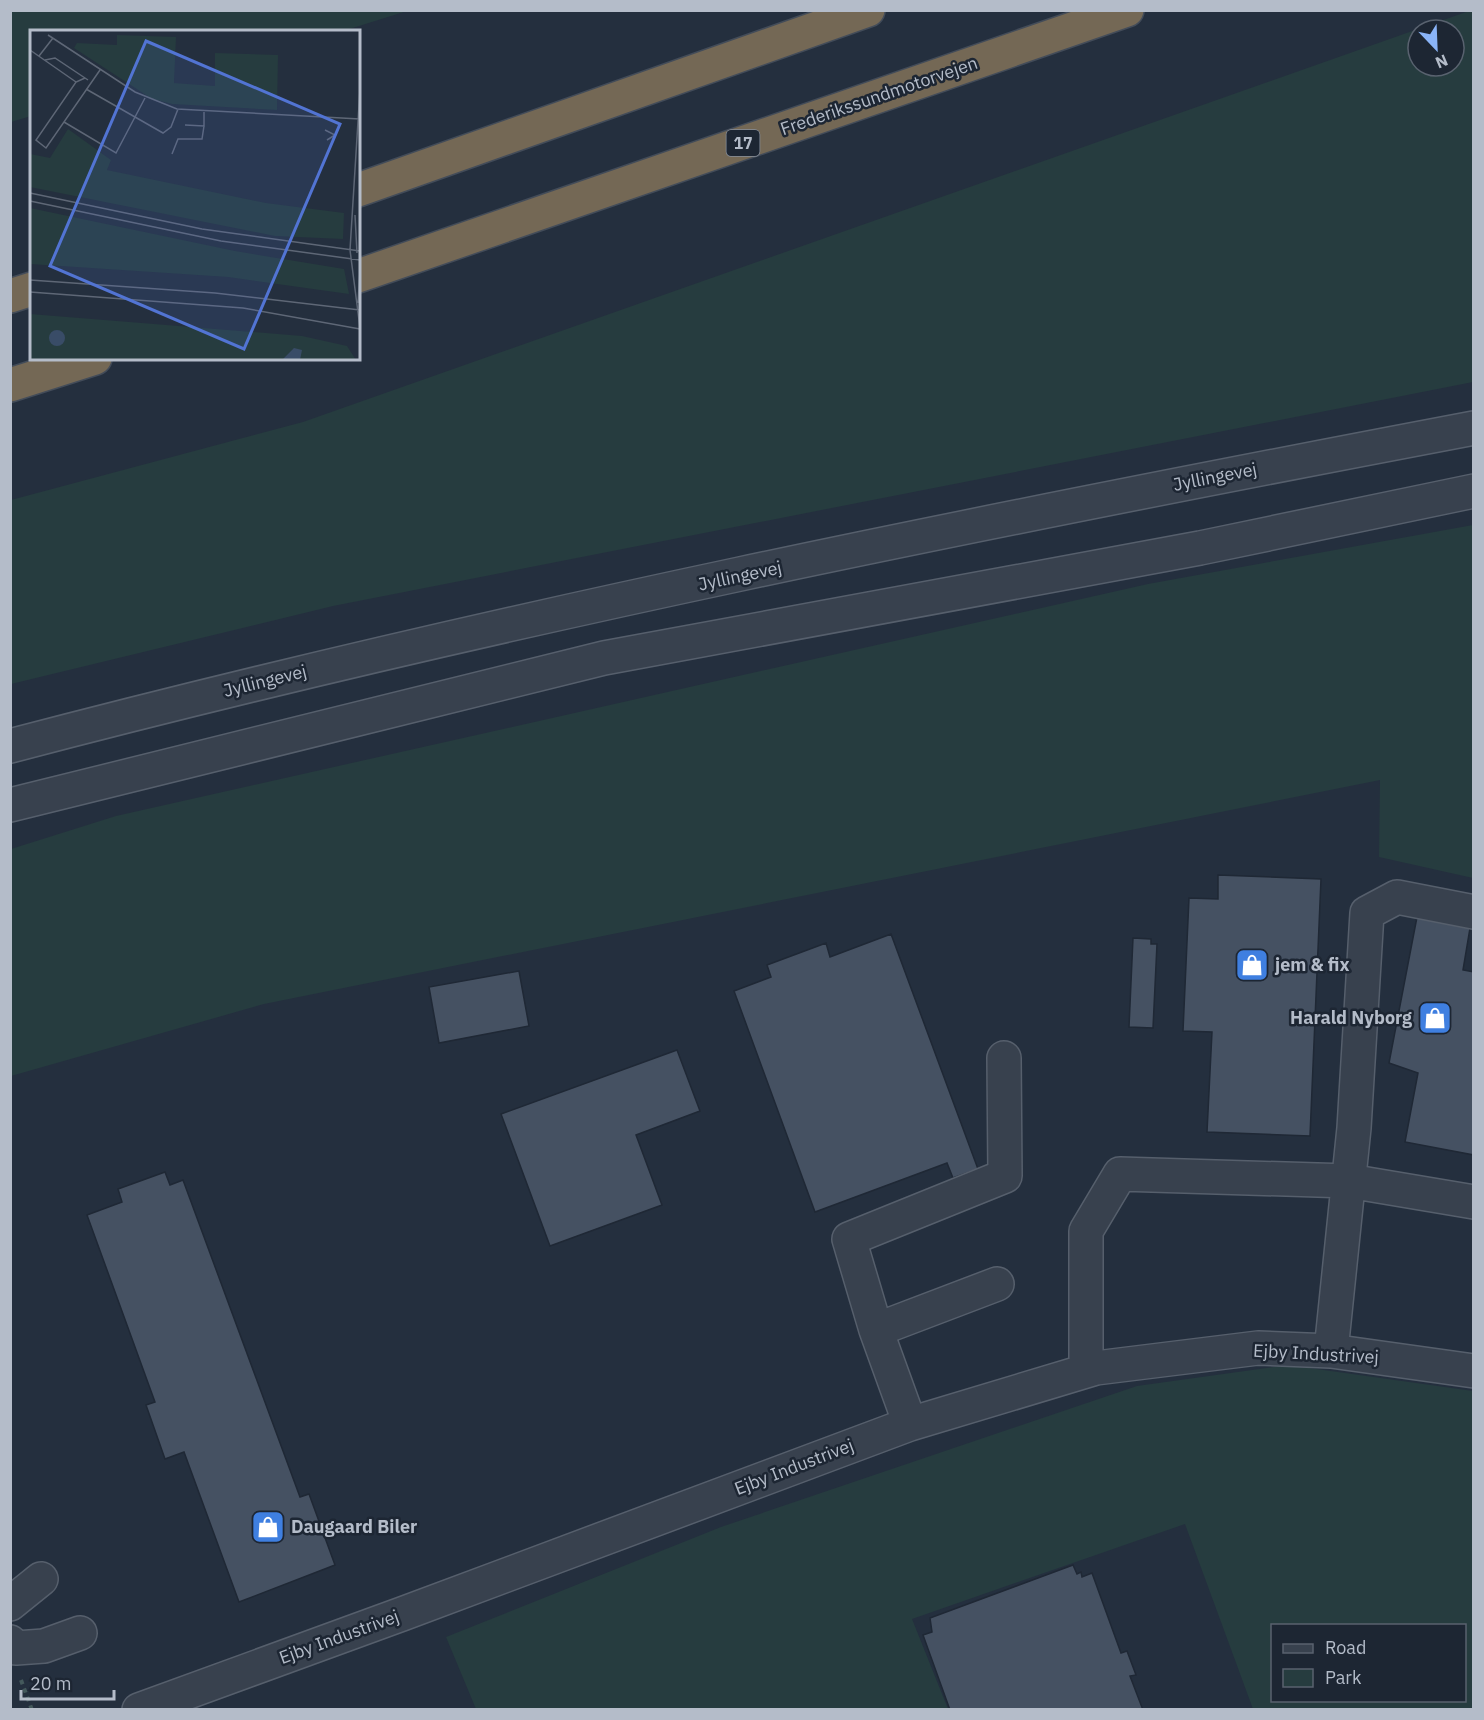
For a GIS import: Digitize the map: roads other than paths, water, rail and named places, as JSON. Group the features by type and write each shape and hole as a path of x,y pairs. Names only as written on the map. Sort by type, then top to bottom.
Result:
{"highway":[{"path":"360,189 868,10"},
{"name":"Frederikssundmotorvejen","path":"360,275 1127,10"},
{"path":"10,296 30,290"},
{"path":"10,385 88,360"}],"street":[{"name":"Jyllingevej","path":"13,746 259,682 449,637 1203,479 1473,428"},
{"path":"10,805 604,658 1188,551 1473,491"},
{"path":"1331,1351 1349,1181 1367,913 1397,897 1473,912"},
{"path":"910,1424 876,1330 849,1239 1005,1176 1004,1058"},
{"path":"1086,1370 1086,1231 1120,1173 1349,1181 1473,1202"},
{"path":"876,1330 996,1284"},
{"name":"Ejby Industrivej","path":"139,1710 910,1424 1086,1370 1258,1348 1331,1351 1473,1371"},
{"path":"10,1605 41,1579"},
{"path":"10,1642 16,1648 44,1646 80,1633"}],"place":[{"name":"jem & fix","path":"1252,965"},
{"name":"Harald Nyborg","path":"1435,1018"},
{"name":"Daugaard Biler","path":"268,1527"}]}
